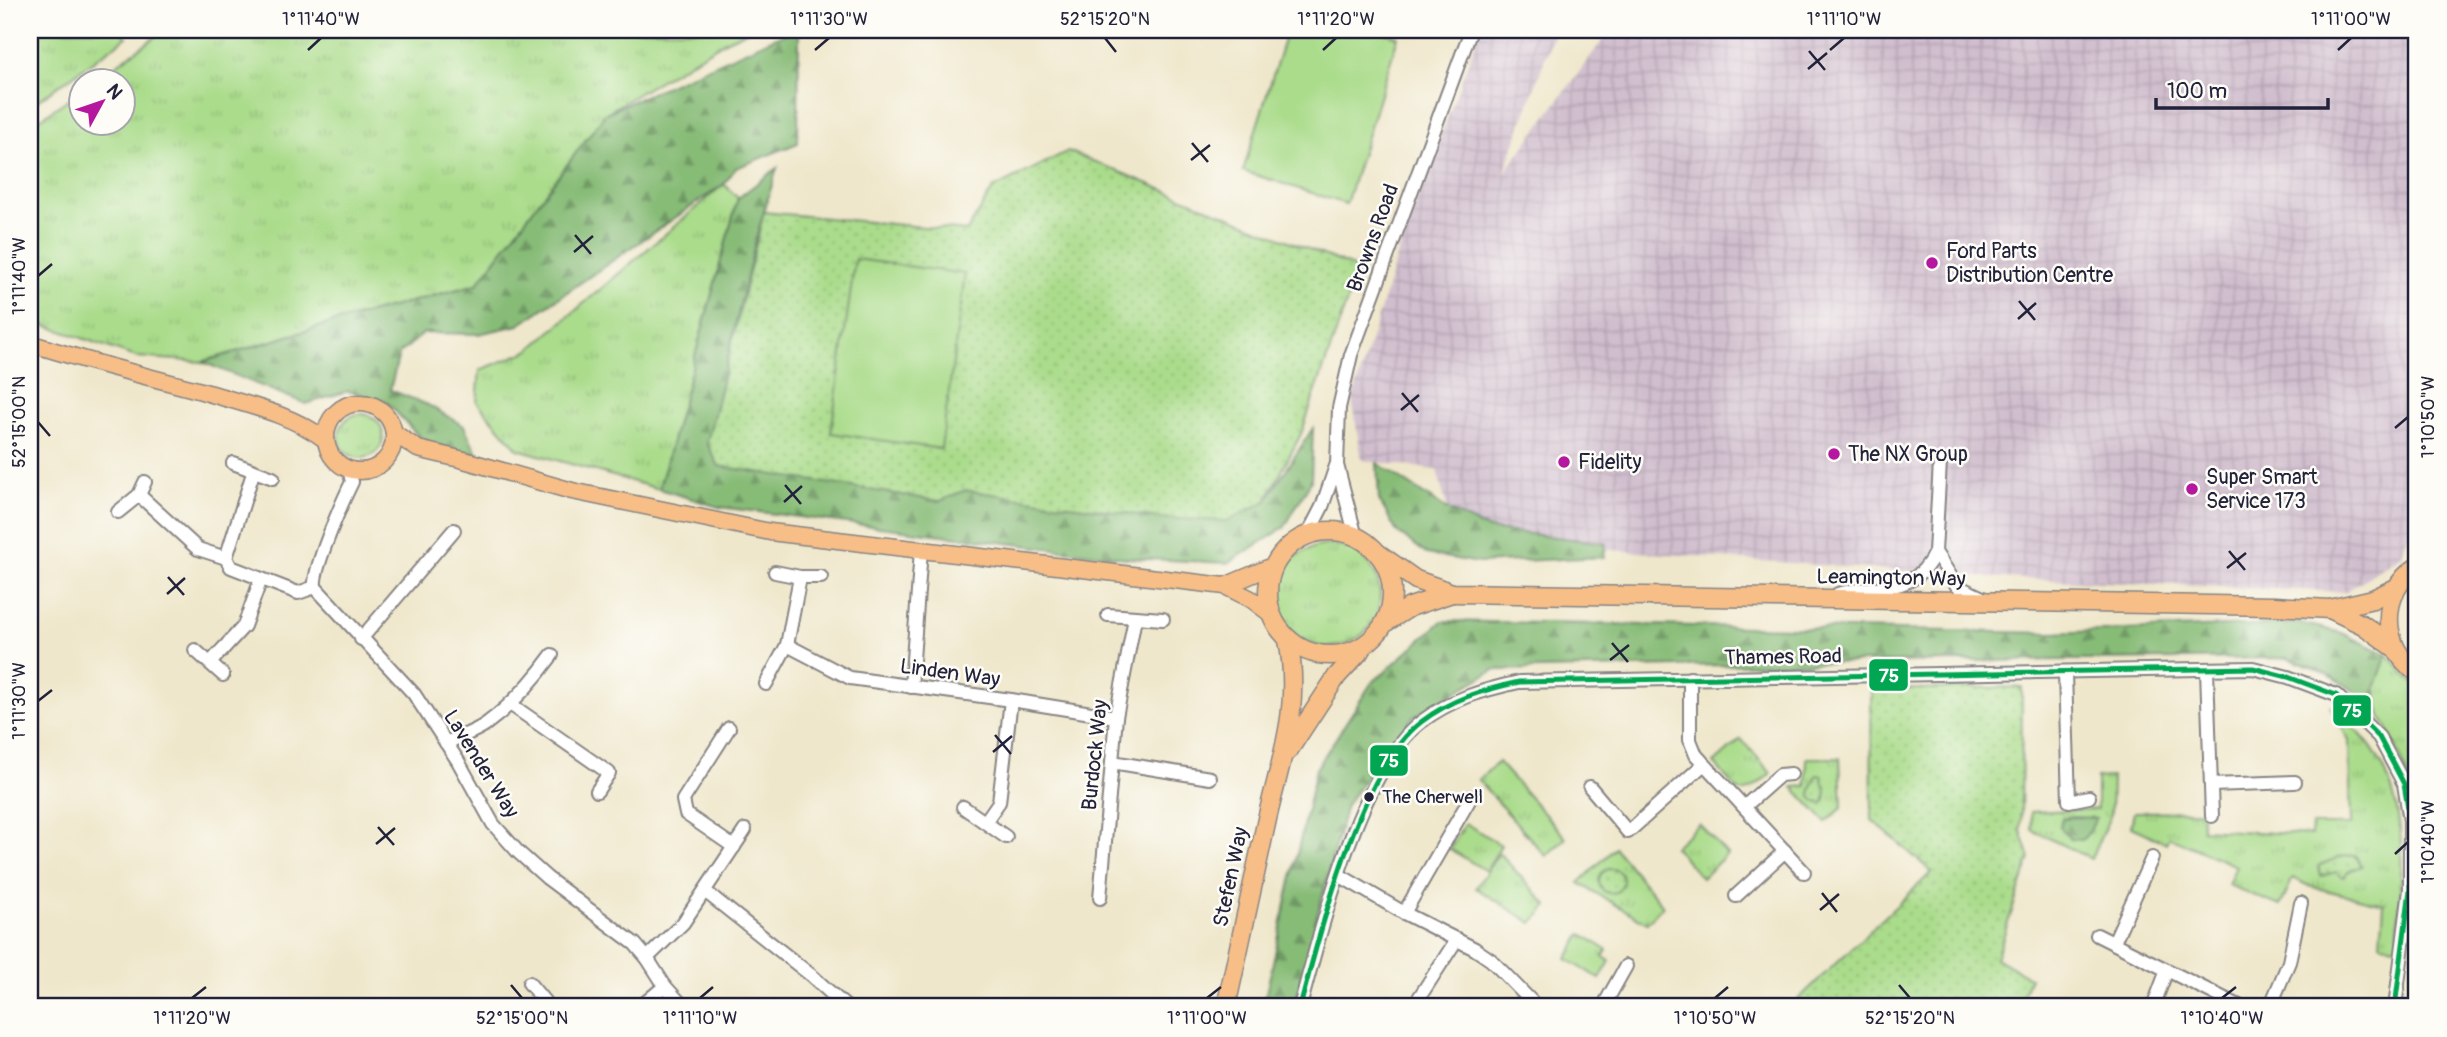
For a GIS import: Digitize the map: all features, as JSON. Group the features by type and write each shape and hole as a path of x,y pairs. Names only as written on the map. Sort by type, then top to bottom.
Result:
{"highway":[{"path":"1284,757 1337,676 1367,644 1386,622 1392,605 1389,572 1378,555 1356,537 1335,531 1315,533 1295,541 1275,565 1268,590 1274,622 1288,640 1304,650 1331,656 1349,653 1367,644"},
{"name":"Leamington Way","path":"1378,555 1416,580 1452,593 2330,609 2373,599 2396,589"},
{"path":"2395,648 2389,631 2389,609 2396,589 2410,571 2417,567"},
{"name":"Leamington Way","path":"1386,622 1410,607 1452,593"},
{"name":"Leamington Way","path":"2330,609 2363,625 2395,648 2408,666 2417,672"},
{"path":"1284,757 1294,692 1293,665 1288,640"},
{"name":"Stefen Way","path":"1226,1007 1267,819 1284,757"}],"main road":[{"path":"30,344 260,408 298,422 326,440"},
{"path":"365,403 385,413 394,433 389,455 378,465 357,470 331,455 326,440 331,418 350,404 365,403"},
{"path":"298,422 314,423 331,418"},
{"path":"394,433 418,449 572,491 756,529 1225,586 1251,599 1271,614"},
{"path":"389,455 418,449"},
{"path":"1225,586 1275,565"}],"street":[{"name":"Browns Road","path":"1307,536 1322,507 1336,465 1339,408 1351,355 1471,30"},
{"path":"1819,600 1850,591 1901,585 1914,580 1930,563 1935,552 1940,462"},
{"path":"233,463 253,473 273,478"},
{"name":"Browns Road","path":"1336,465 1356,537"},
{"path":"139,495 198,549 226,558 231,567 298,593 315,587 318,567 357,470"},
{"path":"226,558 253,473"},
{"path":"118,512 139,495 145,482"},
{"path":"361,639 439,538 454,530"},
{"path":"911,687 921,550"},
{"path":"1935,552 1957,586 1994,603"},
{"path":"775,572 800,577 821,577"},
{"path":"766,684 787,645 800,577"},
{"path":"210,663 244,626 261,579"},
{"name":"Lavender Way","path":"315,587 414,694 493,824 518,852 547,878 635,944 665,986 684,1007"},
{"path":"1108,615 1163,619"},
{"name":"Burdock Way","path":"1100,898 1116,717 1135,618"},
{"name":"Linden Way","path":"787,645 850,678 1116,717"},
{"path":"195,650 223,675"},
{"path":"446,743 484,725 510,704 552,655"},
{"name":"Thames Road","path":"1300,1007 1314,953 1366,800 1386,764 1419,723 1456,700 1519,682 2253,668 2288,677 2336,695 2379,737 2404,784 2410,821 2410,890 2395,1007"},
{"path":"2207,670 2212,816"},
{"path":"2066,673 2069,801 2089,797"},
{"path":"1690,678 1690,740 1696,755 1804,872"},
{"path":"985,822 999,802 1011,700"},
{"path":"510,704 609,773 597,791"},
{"path":"729,728 683,800 686,814 734,848"},
{"path":"1112,762 1210,778"},
{"path":"1590,788 1628,832 1704,764"},
{"path":"1744,807 1780,775 1791,774"},
{"path":"2211,785 2295,782"},
{"path":"1404,913 1471,797"},
{"path":"964,807 1006,837"},
{"path":"647,958 683,923 745,830"},
{"path":"1736,896 1785,851"},
{"path":"2114,942 2152,858"},
{"path":"1339,876 1491,960 1537,1007"},
{"path":"706,892 812,976 846,1007"},
{"path":"2270,1007 2289,962 2301,903"},
{"path":"2097,935 2241,1007"},
{"path":"1413,1007 1457,939"},
{"path":"1603,1007 1626,966"},
{"path":"2153,1007 2167,970"},
{"path":"529,983 549,1007"},
{"path":"640,1007 665,986"}],"shaded area":[{"path":"1480,30 1555,30 1504,174 1610,30 2417,30 2417,518 2400,556 2345,592 1982,577 1487,541 1450,519 1437,470 1362,460 1352,400 1406,228"}],"green space":[{"path":"30,30 119,30 127,37 86,66 66,66 66,80 30,106"},
{"path":"165,30 749,30 727,40 606,113 477,284 202,362 136,357 30,320 30,126 66,101 66,136 136,136 136,66 115,66"},
{"path":"792,30 799,30 798,143 736,168 724,184 519,325 478,334 424,333 399,354 390,390 428,405 464,426 478,455 424,442 386,401 348,391 306,404 202,362 477,284 606,113"},
{"path":"1287,30 1376,30 1398,37 1346,204 1243,171"},
{"path":"1068,151 1358,269 1301,434 1266,501 1228,521 1161,518 965,490 940,501 719,466 707,443 764,212 967,231 993,189"},
{"path":"777,168 757,235 707,443 719,466 940,501 965,490 1161,518 1266,501 1313,428 1311,481 1284,528 1228,563 1127,558 719,507 659,489 738,198"},
{"path":"724,184 738,198 659,489 518,449 477,402 480,370 528,351"},
{"path":"855,259 965,274 941,449 831,433"},
{"path":"361,414 370,415 377,420 382,427 382,445 377,452 370,457 361,458 352,457 345,452 340,445 339,436 340,427 345,420 352,415"},
{"path":"1377,463 1446,509 1487,529 1606,543 1604,557 1479,563 1427,554 1397,532 1379,500"},
{"path":"1329,545 1348,549 1365,560 1376,577 1380,596 1376,615 1365,632 1348,643 1329,647 1310,643 1293,632 1282,615 1278,596 1282,577 1293,560 1310,549"},
{"path":"1442,621 2051,633 2301,623 2342,633 2387,654 2375,688 2380,714 2337,680 2287,658 1867,662 1494,670 1412,718 1346,805 1294,1007 1263,1007 1316,769 1371,684"},
{"path":"2387,654 2417,687 2417,811 2402,760 2380,714 2375,688"},
{"path":"2022,687 2021,831 2030,858 1996,958 2030,978 2018,1007 1790,1007 1932,872 1872,820 1871,690"},
{"path":"2330,706 2362,736 2379,758 2390,783 2400,836 2401,891 2397,946 2381,944 2384,904 2312,887 2293,878 2280,906 2228,885 2236,866 2169,837 2166,843 2131,827 2134,812 2201,811 2202,829 2311,835 2312,825 2351,825 2349,741"},
{"path":"1741,739 1771,773 1745,791 1735,788 1714,763"},
{"path":"1807,758 1840,758 1842,808 1826,822 1793,787 1806,786"},
{"path":"1498,762 1566,838 1546,856 1478,780"},
{"path":"1817,775 1823,776 1822,781 1826,787 1825,801 1822,804 1811,795"},
{"path":"2112,777 2111,814 2091,859 2032,830 2031,812 2097,809 2097,778"},
{"path":"2096,818 2082,840 2070,839 2060,827 2062,819"},
{"path":"1465,823 1501,845 1486,871 1450,849"},
{"path":"1699,824 1727,854 1702,878 1674,847"},
{"path":"1615,848 1663,906 1647,923 1579,883"},
{"path":"1499,853 1548,906 1532,923 1476,888"},
{"path":"2355,855 2362,866 2349,871 2343,877 2336,872 2321,876 2318,866 2339,857"},
{"path":"1611,869 1619,873 1623,881 1619,889 1611,893 1603,889 1599,881 1603,873"},
{"path":"1582,934 1607,950 1603,957 1610,961 1600,979 1567,959"}],"transit line":[{"name":"75","path":"1300,1007 1345,854 1379,776 1399,745 1421,722 1468,696 1519,682 2253,668 2288,677 2336,695 2379,737 2404,784 2410,821 2410,890 2395,1007"}],"place":[{"name":"Ford Parts Distribution Centre","path":"1932,263"},
{"name":"The NX Group","path":"1834,454"},
{"name":"Fidelity","path":"1564,462"},
{"name":"Super Smart Service 173","path":"2192,489"},
{"name":"The Cherwell","path":"1369,797"}]}
